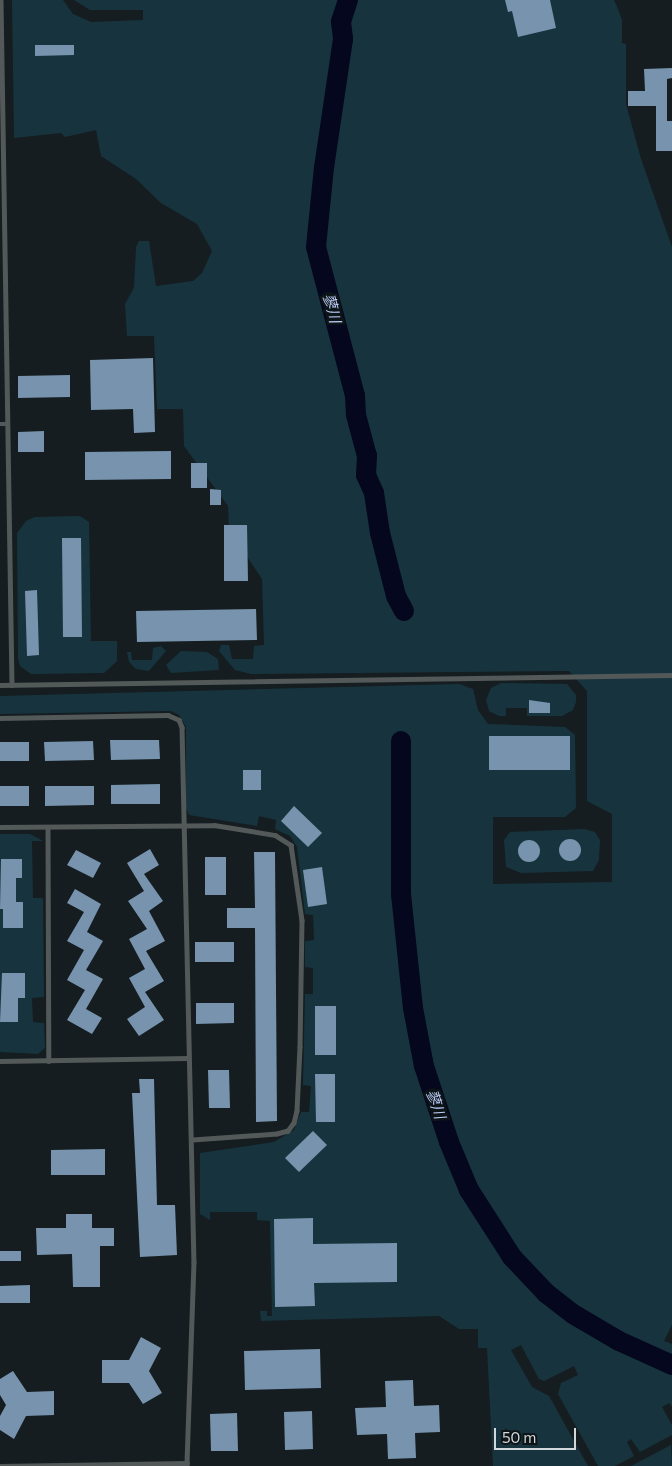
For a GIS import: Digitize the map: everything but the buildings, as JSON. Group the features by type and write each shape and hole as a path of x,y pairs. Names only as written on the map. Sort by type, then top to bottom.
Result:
{"lane":[{"path":"1,0 12,684"},
{"path":"0,424 8,424"},
{"path":"0,685 672,675"},
{"path":"0,718 174,717 182,726 188,1058 192,1076 194,1305 187,1408 187,1464 0,1466"},
{"path":"0,827 184,824 264,832 285,839 294,853 302,905 300,1047 297,1111 294,1123 288,1131 277,1134 193,1140"},
{"path":"48,827 49,1061"},
{"path":"0,1061 188,1058"}],"shaded area":[{"path":"12,0 63,0 73,14 91,22 143,20 143,10 90,10 74,0 614,0 618,9 622,20 622,43 626,44 626,104 641,159 672,247 672,1325 664,1341 672,1344 672,1407 669,1403 662,1407 672,1425 672,1435 640,1452 631,1439 627,1442 634,1456 615,1466 598,1466 558,1394 561,1383 578,1375 574,1366 544,1381 539,1379 521,1345 511,1350 532,1387 549,1396 588,1466 493,1466 487,1348 478,1348 478,1329 459,1329 439,1316 261,1321 260,1311 267,1311 267,1316 272,1316 270,1221 257,1220 257,1212 210,1212 210,1220 200,1214 200,1153 274,1142 294,1130 301,1112 309,1112 311,1086 303,1085 305,994 313,994 313,968 305,967 305,941 314,940 313,915 305,914 297,847 290,836 275,829 276,820 259,816 257,826 189,815 186,808 186,727 179,715 171,711 0,714 0,696 459,684 473,689 478,710 488,724 565,727 575,735 576,808 565,817 493,817 493,884 612,882 612,814 587,801 587,691 569,671 251,674 235,670 219,651 221,645 229,645 232,659 253,659 254,646 264,645 262,579 229,530 228,506 184,446 183,409 157,409 154,336 127,336 125,304 134,288 136,247 139,241 149,241 156,286 193,281 202,273 212,251 197,224 161,203 136,179 101,156 96,130 65,137 61,133 14,138"},
{"path":"80,516 89,522 91,641 117,641 117,661 104,673 31,674 20,666 18,659 17,533 26,521 35,517"},
{"path":"161,646 166,651 149,671 136,669 129,662 127,652 131,652 132,660 152,660 153,648"},
{"path":"181,651 207,652 218,659 219,670 171,673 166,665"},
{"path":"501,683 567,684 576,695 576,702 573,710 562,716 527,716 527,708 506,708 506,716 499,716 489,711 486,700 491,688"},
{"path":"584,829 595,832 600,840 599,860 593,871 521,873 506,867 504,840 510,832"},
{"path":"0,834 30,834 43,841 32,841 33,898 43,898 44,997 32,998 33,1022 44,1023 45,1048 38,1054 0,1052"},
{"path":"671,1445 672,1466 631,1466"}],"waterway":[{"name":"蓼川","path":"348,0 341,22 343,39 324,167 316,247 355,396 356,415 367,456 366,475 374,493 380,533 396,596 404,611"},
{"name":"蓼川","path":"401,741 401,894 413,1008 424,1066 449,1142 469,1190 512,1257 546,1293 573,1314 619,1341 672,1365"}]}
